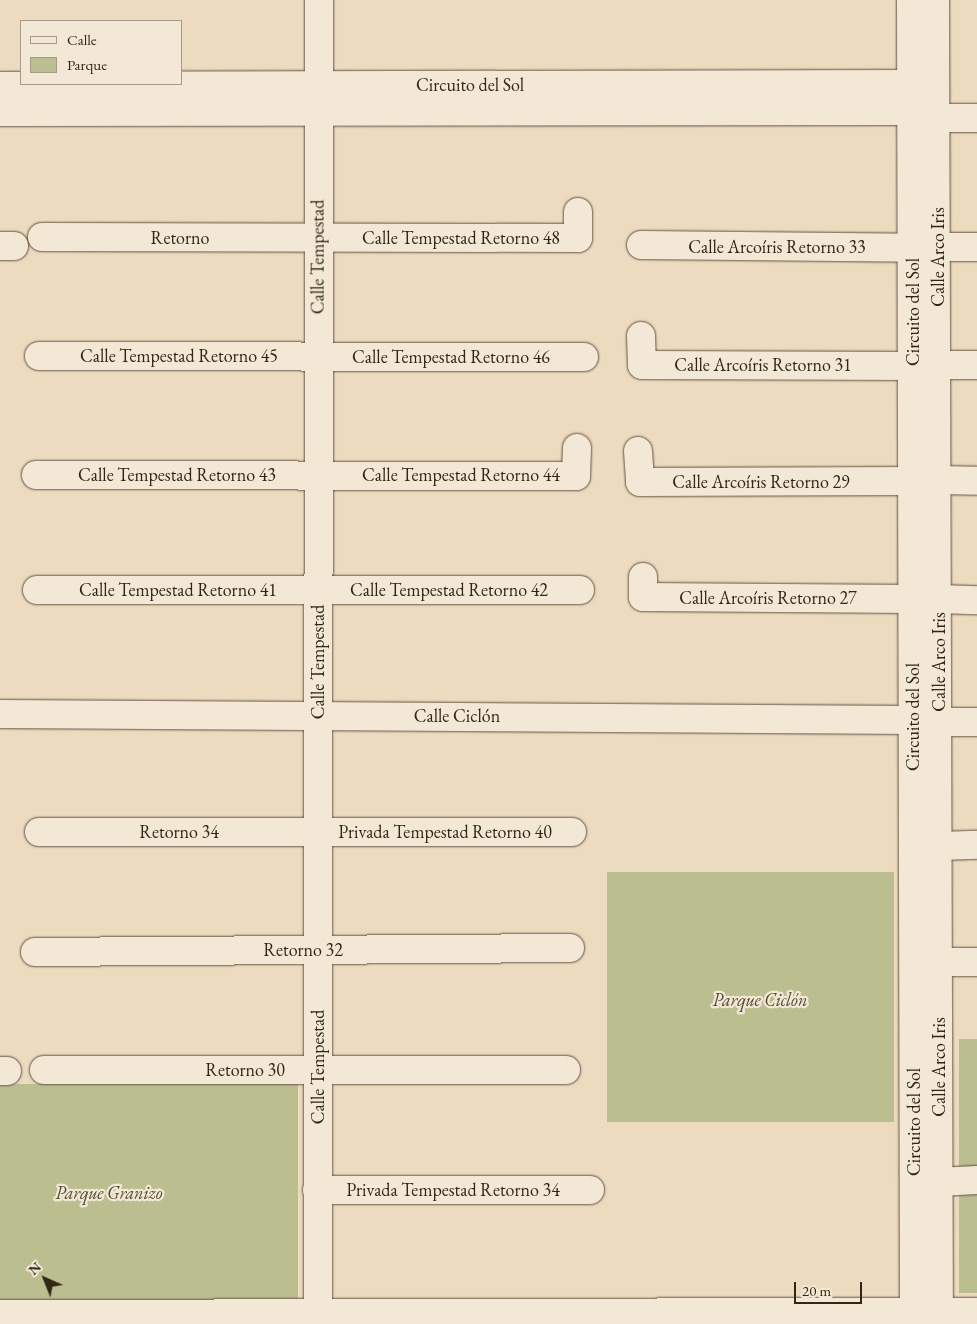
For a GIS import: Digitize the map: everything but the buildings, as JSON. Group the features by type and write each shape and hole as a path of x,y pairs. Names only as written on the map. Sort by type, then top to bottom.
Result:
{"street":[{"name":"Calle Tempestad","path":"318,0 317,1190 319,1317"},
{"path":"911,0 913,84"},
{"path":"935,0 926,115 977,118"},
{"name":"Circuito del Sol","path":"0,86 913,84 926,115 926,248"},
{"name":"Circuito del Sol","path":"0,112 926,115"},
{"name":"Calle Tempestad Retorno 48","path":"318,238 578,238 578,212"},
{"name":"Retorno","path":"42,237 318,238"},
{"name":"Calle Arcoíris Retorno 33","path":"641,245 977,248"},
{"name":"Calle Arco Iris","path":"926,248 926,721 940,846 939,962 927,1104 938,1182 926,1318"},
{"name":"Calle Arcoíris Retorno 31","path":"641,336 642,365 926,365"},
{"name":"Calle Tempestad Retorno 45","path":"39,356 318,357"},
{"name":"Calle Tempestad Retorno 46","path":"318,357 584,357"},
{"path":"926,365 977,365"},
{"name":"Calle Tempestad Retorno 44","path":"318,475 576,476 577,448"},
{"name":"Calle Arcoíris Retorno 29","path":"638,450 640,482 926,481"},
{"name":"Calle Tempestad Retorno 43","path":"36,475 318,475"},
{"path":"926,481 977,481"},
{"name":"Calle Arcoíris Retorno 27","path":"644,576 643,597 926,599"},
{"name":"Calle Tempestad Retorno 41","path":"38,590 318,590"},
{"name":"Calle Tempestad Retorno 42","path":"318,590 580,590"},
{"path":"926,599 977,600"},
{"name":"Calle Ciclón","path":"0,714 318,715 977,722"},
{"name":"Circuito del Sol","path":"926,721 926,1318"},
{"name":"Retorno 34","path":"39,832 318,832"},
{"name":"Privada Tempestad Retorno 40","path":"318,832 572,832"},
{"path":"940,846 977,845"},
{"name":"Retorno 32","path":"35,952 570,948"},
{"path":"939,962 977,962"},
{"name":"Retorno 30","path":"44,1070 566,1070"},
{"path":"938,1182 977,1180"},
{"name":"Privada Tempestad Retorno 34","path":"317,1190 590,1190"},
{"path":"0,1314 319,1317 926,1318 977,1312"}],"green space":[{"name":"Parque Ciclón","path":"607,872 894,872 894,1122 607,1122"},
{"path":"959,1039 977,1039 977,1293 959,1293"},
{"name":"Parque Granizo","path":"0,1084 298,1084 298,1303 0,1303"}]}
